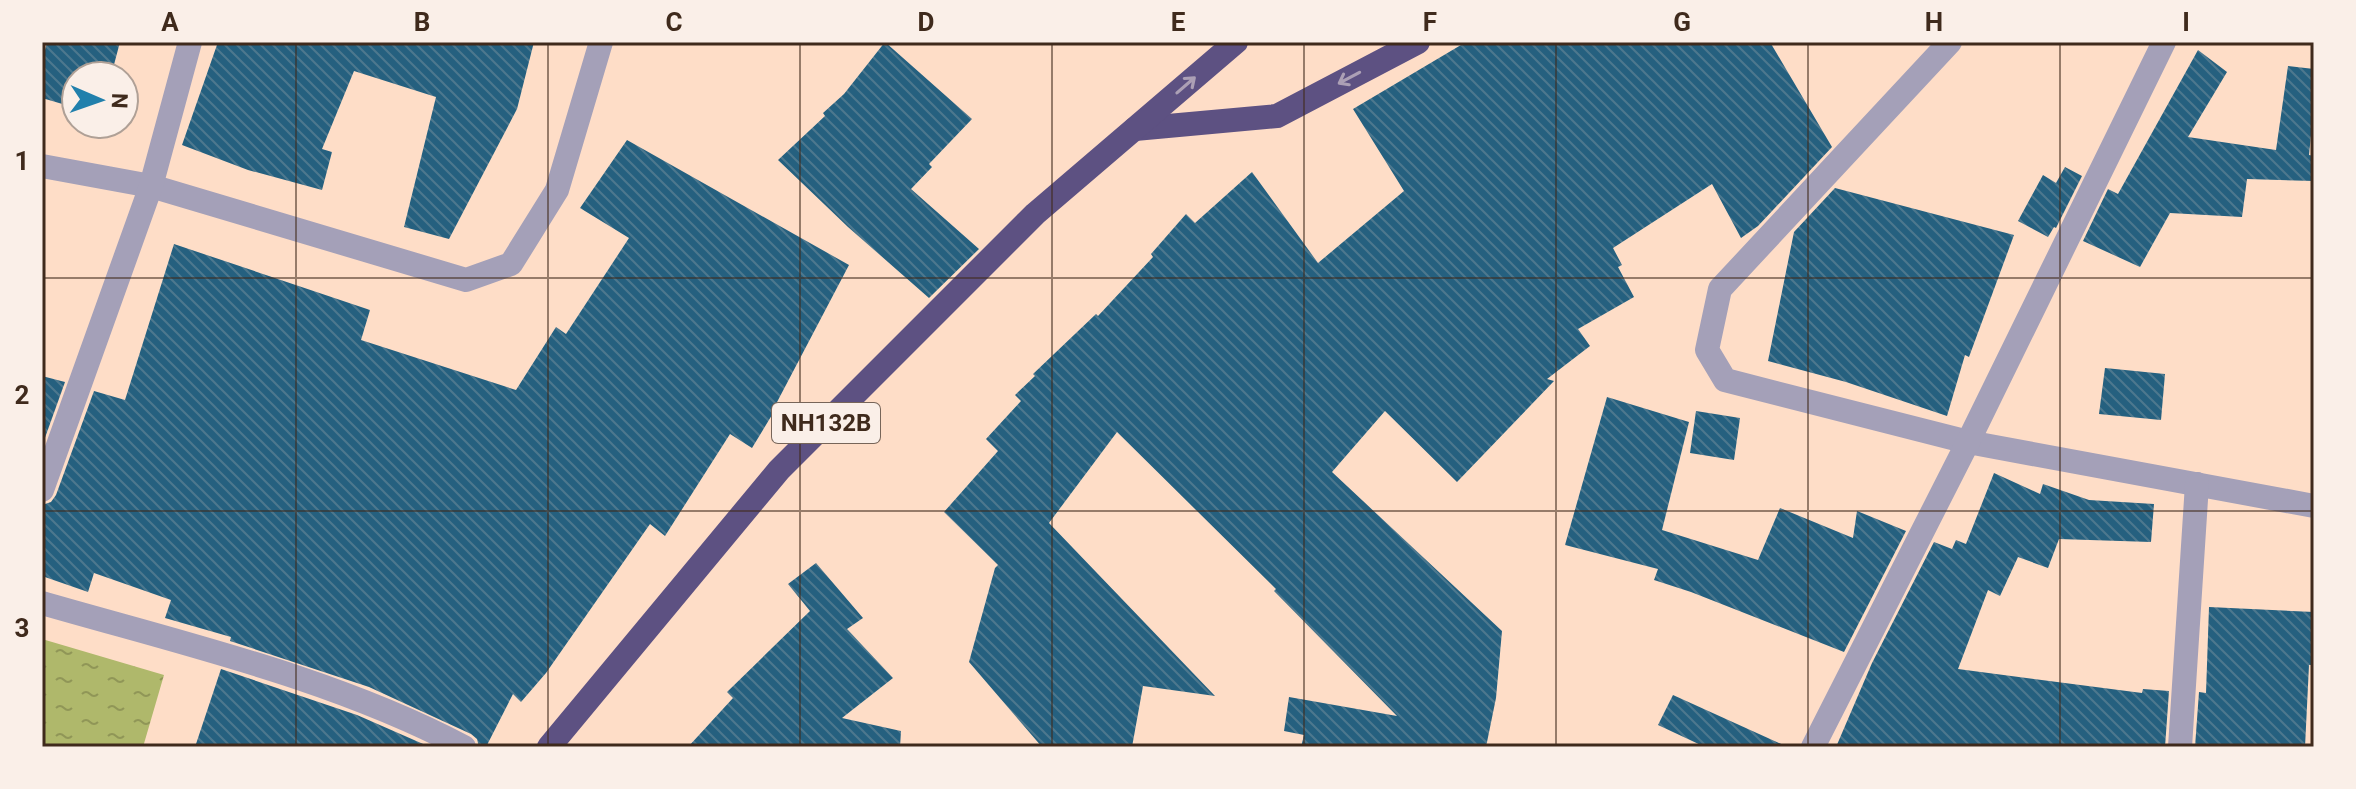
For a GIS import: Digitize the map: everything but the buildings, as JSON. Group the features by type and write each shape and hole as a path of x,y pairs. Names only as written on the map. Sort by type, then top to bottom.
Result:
{"highway":[{"name":"NH132B","path":"549,747 779,470 1035,214 1236,42"},
{"path":"1135,129 1277,116 1418,42"}],"street":[{"path":"42,490 151,186 190,42"},
{"path":"42,166 151,186 466,280 511,264 557,190 601,42"},
{"path":"1950,42 1720,289 1707,350 1725,380 1968,442 2314,506"},
{"path":"1813,747 1968,442 2164,42"},
{"path":"2180,747 2197,484"},
{"path":"42,603 342,692 431,729 464,747"}],"water":[{"path":"42,639 164,675 143,747 42,747"}]}
